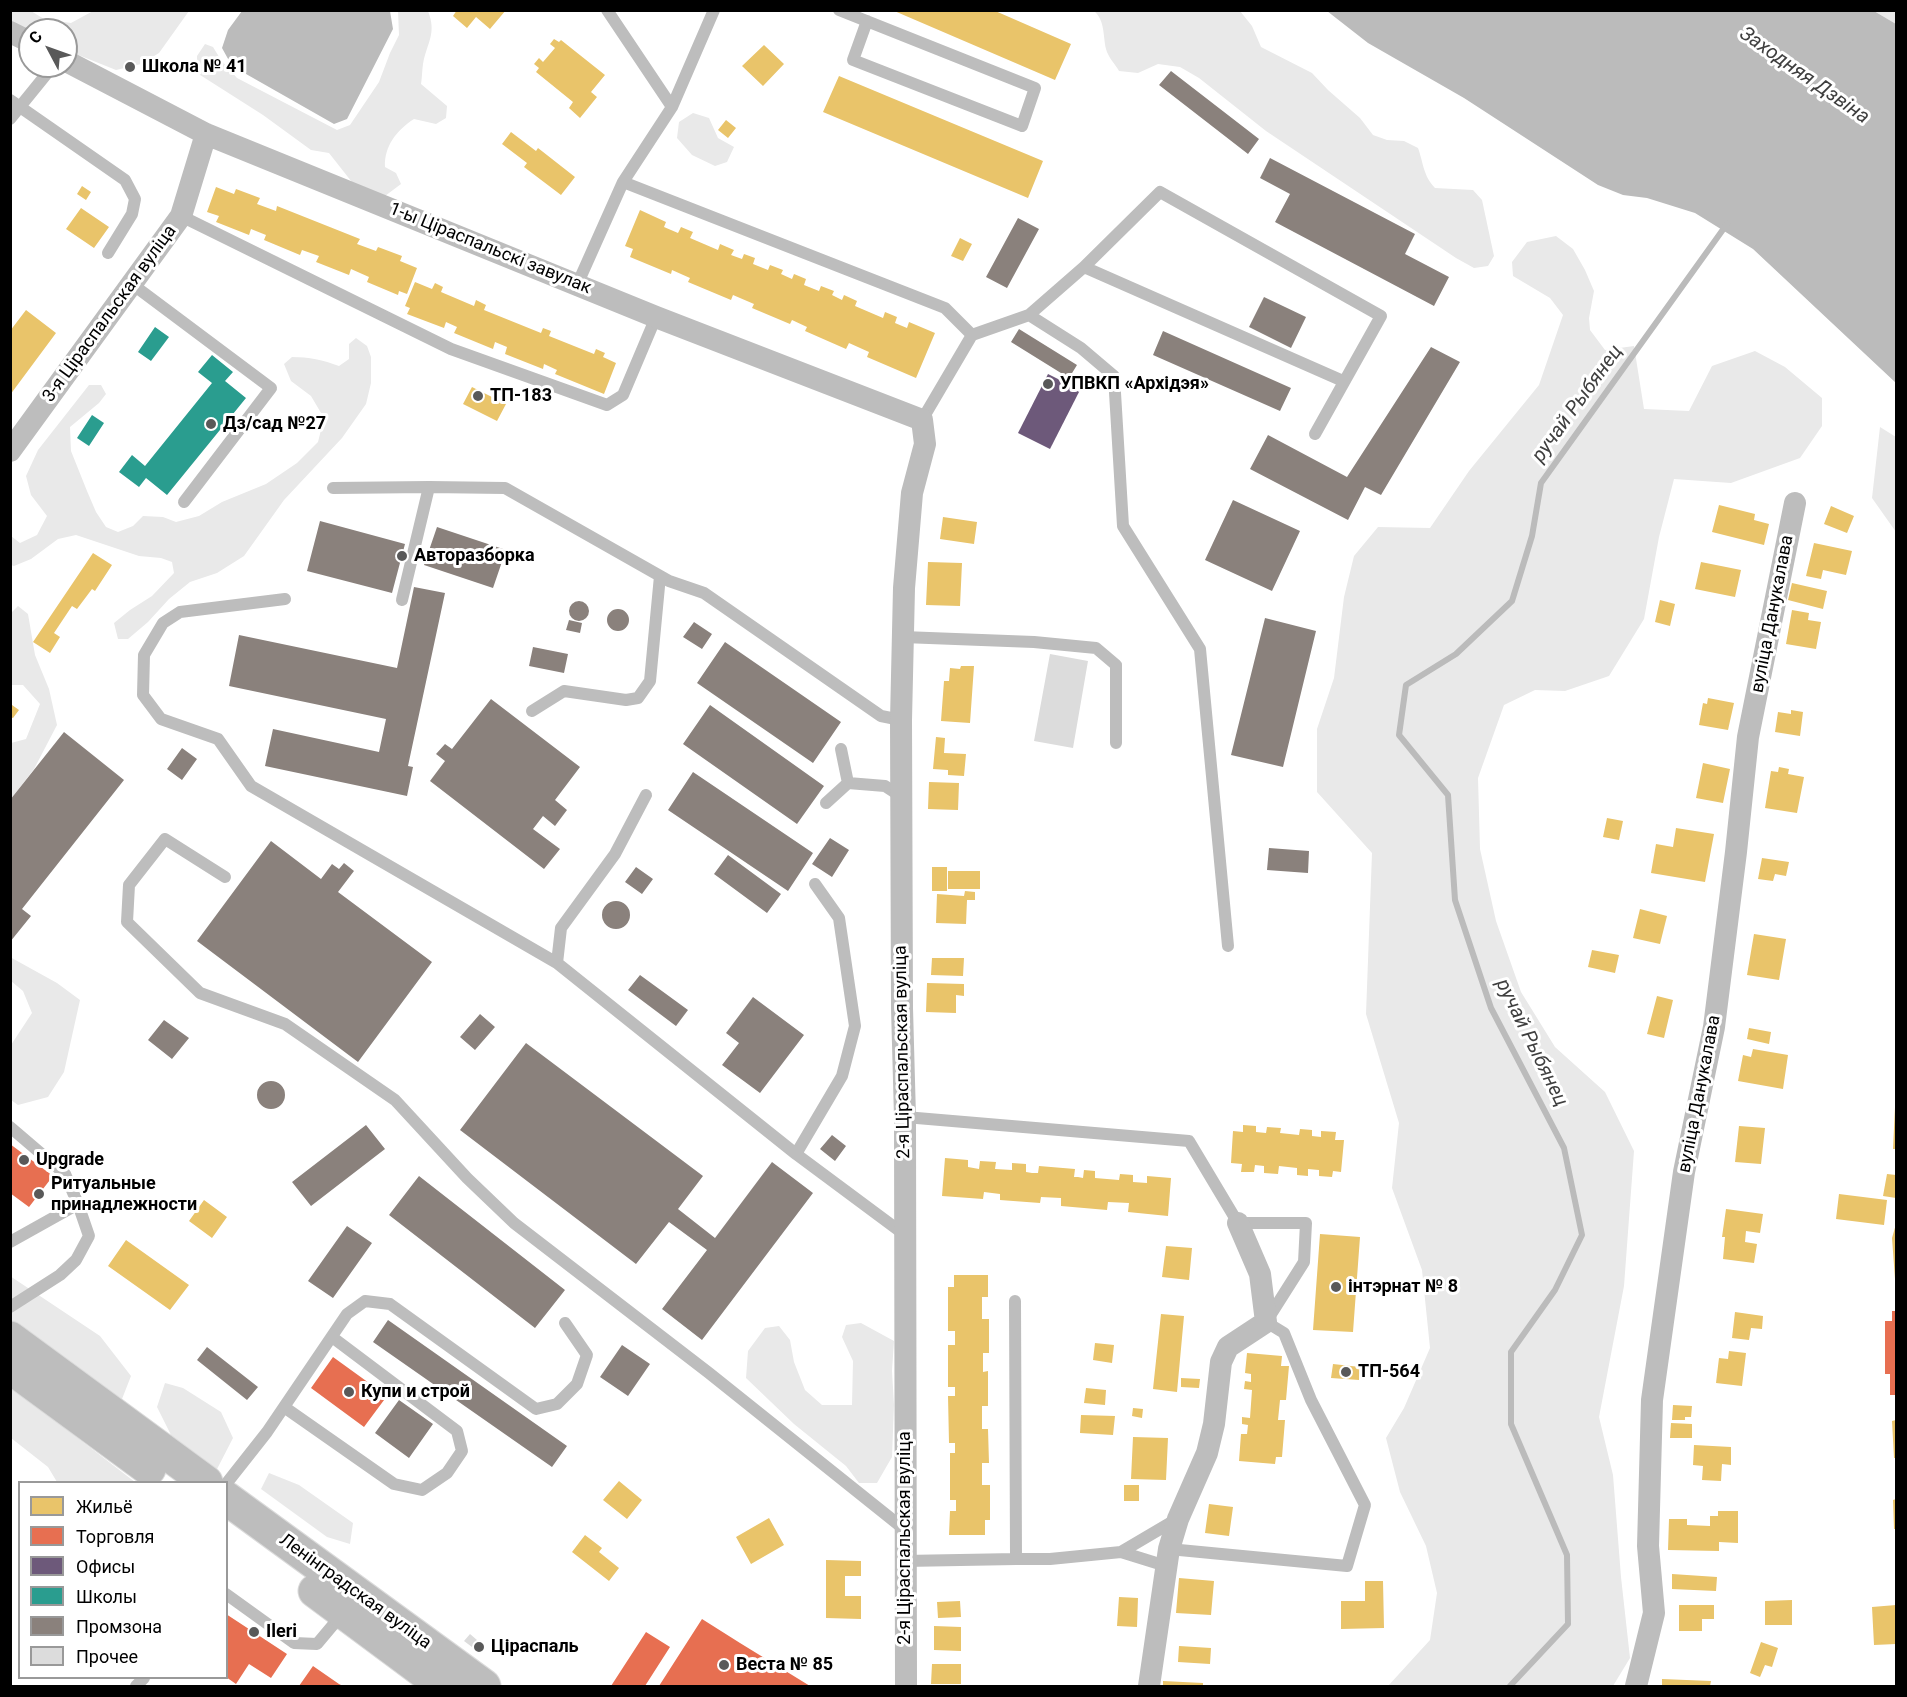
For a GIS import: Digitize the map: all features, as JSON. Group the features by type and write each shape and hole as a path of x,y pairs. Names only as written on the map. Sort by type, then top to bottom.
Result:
{"main road":[{"path":"10,1338 205,1481"},
{"path":"10,1367 167,1481"},
{"name":"Ленінградская вуліца","path":"228,1504 344,1612 443,1686"},
{"name":"Ленінградская вуліца","path":"228,1504 484,1686"}],"street":[{"name":"1-ы Ціраспальскі завулак","path":"78,67 206,134 656,317 922,420"},
{"name":"3-я Ціраспальская вуліца","path":"10,451 181,216 206,134"},
{"name":"2-я Ціраспальская вуліца","path":"906,1686 905,1117 902,1008 901,720 904,588 912,493 925,444 922,420"},
{"name":"вуліца Данукалава","path":"1636,1686 1654,1613 1648,1546 1652,1400 1684,1172 1714,1027 1748,737 1795,503"},
{"path":"1149,1686 1168,1558 1178,1519 1207,1453 1214,1424 1221,1362 1228,1347 1266,1322 1260,1274 1238,1223"}],"lane":[{"path":"607,10 672,107"},
{"path":"577,285 623,182 672,107 714,10"},
{"path":"839,10 867,21 1035,88 1022,126 853,60 867,21"},
{"path":"10,119 15,103 41,78"},
{"path":"15,103 125,180 135,199 132,214 108,253"},
{"path":"623,182 945,308 972,334"},
{"path":"922,420 972,334 1029,315 1084,267 1160,192 1381,316 1315,434"},
{"path":"181,216 451,349 607,405 623,395 656,317"},
{"path":"1084,267 1343,381"},
{"path":"132,284 272,388 184,502"},
{"path":"1029,315 1081,348 1114,376 1123,526 1200,649 1227,946"},
{"path":"402,600 429,487"},
{"path":"333,488 505,488 660,576 704,593 881,716 901,720"},
{"path":"532,711 564,691 626,700 638,698 650,681 660,576"},
{"path":"285,599 180,612 163,623 144,656 143,695 161,719 218,739 251,786 557,963 796,1154 905,1235"},
{"path":"903,637 1034,642 1096,648 1116,665 1116,743"},
{"path":"841,749 848,783"},
{"path":"826,803 848,783 885,786 902,797"},
{"path":"557,963 561,928 615,854 646,795"},
{"path":"225,877 165,839 129,885 127,922 200,993 285,1024 395,1100 467,1178 514,1223 709,1372 904,1529"},
{"path":"796,1154 842,1076 855,1026 839,918 815,884"},
{"path":"904,1562 1050,1559 1121,1552 1168,1558 1347,1566 1365,1505 1311,1400 1284,1333 1266,1322 1304,1262 1306,1224 1238,1223 1189,1141 905,1117"},
{"path":"10,1127 65,1174 89,1236 76,1260 60,1275 10,1307"},
{"path":"10,1242 78,1204"},
{"path":"228,1504 267,1432 348,1314 365,1300 390,1304 536,1409 557,1404 577,1384 587,1355 565,1323"},
{"path":"1015,1301 1016,1558"},
{"path":"284,1407 394,1484 423,1490 447,1473 462,1451 457,1431 332,1337"},
{"path":"1121,1552 1178,1519"},
{"path":"228,1594 294,1643 317,1644 344,1612"}],"shaded area":[{"name":"Школа № 41","path":"10,11 31,11 42,18 18,18 18,25 11,21"},
{"name":"Школа № 41","path":"93,11 189,11 159,53 141,64 116,70 78,55 78,19"},
{"path":"398,11 428,11 432,26 421,84 447,106 446,118 436,124 414,119 397,133 389,145 385,167 396,173 401,184 381,199 355,186 329,153 311,150 263,115 197,73 197,56 205,44 213,47 237,78 337,130 350,125 379,82 399,35"},
{"path":"1094,11 1240,11 1252,26 1261,47 1312,73 1360,118 1373,135 1387,140 1404,141 1418,148 1426,174 1435,188 1473,190 1482,200 1494,256 1488,266 1474,268 1456,258 1266,131 1199,78 1180,67 1158,64 1138,73 1119,71 1107,52 1102,24"},
{"path":"1874,11 1896,11 1896,24"},
{"path":"693,113 709,118 718,138 734,147 727,162 715,166 692,155 677,138 679,122"},
{"path":"1556,236 1573,249 1594,291 1589,318 1590,330 1605,350 1634,346 1644,409 1689,411 1712,366 1755,351 1785,367 1822,398 1822,426 1800,458 1731,483 1674,479 1659,537 1644,619 1609,676 1565,691 1535,690 1504,705 1478,778 1480,849 1496,921 1521,992 1555,1047 1605,1092 1634,1151 1624,1286 1599,1417 1613,1475 1630,1658 1613,1686 1388,1686 1430,1640 1437,1593 1426,1546 1400,1492 1386,1438 1404,1408 1430,1348 1422,1270 1392,1188 1399,1123 1366,1014 1372,853 1317,792 1317,729 1334,678 1344,597 1354,556 1378,527 1430,528 1469,471 1539,385 1563,315 1550,298 1513,276 1512,262 1527,242"},
{"path":"356,338 367,346 371,357 371,383 366,404 342,438 284,500 244,556 217,573 190,582 128,639 118,639 114,623 152,596 174,573 172,562 161,558 139,556 76,535 58,539 31,559 14,566 11,565 11,536 20,543 37,535 47,516 31,495 26,476 38,450 89,385 101,385 106,394 99,403 70,427 71,451 96,512 106,527 118,532 133,526 143,516 163,517 176,522 199,516 222,502 266,484 297,463 318,442 324,418 311,396 291,381 284,364 292,357 298,357 316,359 339,366 349,359 349,344"},
{"path":"1880,427 1896,437 1896,532 1872,498"},
{"path":"18,606 28,614 35,655 49,689 57,725 34,769 11,799 11,743 26,739 40,704 23,685 11,685 11,613"},
{"path":"10,957 57,983 80,1000 64,1072 48,1097 18,1105 11,1100 11,1045 32,1013 23,991 11,981"},
{"path":"10,1276 100,1336 131,1376 122,1399 81,1374 11,1322"},
{"path":"861,1323 894,1341 892,1457 877,1483 859,1483 846,1466 794,1424 746,1378 748,1351 765,1328 779,1326 790,1340 794,1362 805,1390 822,1405 852,1405 853,1361 842,1337 846,1325"},
{"path":"165,1383 183,1388 221,1412 233,1438 216,1471 176,1445 157,1407"},
{"path":"10,1386 134,1481 56,1481 48,1467 11,1438"},
{"path":"269,1473 299,1485 353,1523 350,1544 327,1537 261,1489"}],"water":[{"path":"242,11 390,11 393,29 347,119 334,124 232,66 222,48 228,30"},
{"name":"Заходняя Дзвіна","path":"1327,11 1874,11 1896,24 1896,383 1753,249 1695,213 1647,198 1623,195 1598,185 1464,98 1368,43"}],"building: Жильё":[{"path":"457,10 506,10 490,29 476,17 467,28 453,16"},
{"path":"892,10 993,10 1071,44 1055,80"},
{"path":"554,39 559,42 561,40 605,75 591,92 597,97 580,118 569,108 573,102 536,72 539,68 534,64 539,58 543,62 555,48 550,44"},
{"path":"764,45 784,64 763,86 742,66"},
{"path":"839,76 1043,161 1028,198 823,112"},
{"path":"726,120 736,128 728,138 718,130"},
{"path":"511,132 536,151 538,148 575,177 561,195 524,167 527,163 502,144"},
{"path":"82,186 91,192 86,200 77,194"},
{"path":"216,187 234,194 236,189 260,198 257,204 276,211 277,206 360,239 357,244 376,251 378,247 402,256 400,261 417,268 407,294 399,291 398,295 367,282 369,277 351,269 349,275 316,262 319,256 302,250 300,255 264,240 266,235 251,229 249,235 216,222 219,216 207,212"},
{"path":"81,208 109,227 94,248 66,229"},
{"path":"640,210 666,222 664,227 678,233 681,227 693,232 690,238 718,250 720,244 734,250 731,255 742,259 744,254 755,258 753,264 768,270 770,265 783,270 781,274 792,279 794,274 806,279 804,285 819,291 821,286 834,291 832,295 842,300 844,295 857,301 855,306 883,318 885,312 897,317 895,323 907,328 909,322 935,333 916,378 867,357 869,352 849,343 846,349 805,331 807,327 792,320 790,324 752,308 754,304 733,295 731,300 688,282 690,278 672,270 671,274 630,257 633,249 625,246"},
{"path":"960,238 972,244 963,261 951,256"},
{"path":"415,282 432,289 435,283 443,287 441,292 474,306 476,300 486,305 484,310 541,333 543,328 551,331 549,336 594,354 596,349 605,353 603,357 616,363 604,394 555,374 557,370 544,364 543,369 505,354 507,347 495,342 493,349 454,333 457,327 446,322 444,328 407,314 410,308 405,306"},
{"path":"26,310 56,333 10,395 10,331"},
{"name":"ТП-183","path":"472,387 506,404 497,421 463,404"},
{"path":"1719,505 1755,514 1754,520 1769,524 1764,545 1712,532"},
{"path":"1831,506 1854,516 1847,533 1824,524"},
{"path":"943,517 977,522 974,544 940,539"},
{"path":"1814,543 1852,551 1846,575 1823,570 1821,579 1806,576"},
{"path":"93,553 112,565 95,591 92,589 77,609 72,606 54,633 60,637 50,653 33,642"},
{"path":"928,562 962,563 960,606 926,605"},
{"path":"1701,562 1741,570 1735,597 1695,589"},
{"path":"1792,583 1827,591 1823,609 1788,600"},
{"path":"1660,600 1675,604 1670,626 1655,622"},
{"path":"1792,610 1809,613 1808,620 1821,622 1816,649 1786,644"},
{"path":"961,666 974,666 970,723 941,721 944,681 949,681 950,668 960,669"},
{"path":"1708,698 1734,703 1728,730 1699,725 1703,703 1707,704"},
{"path":"12,705 19,710 13,718 10,717"},
{"path":"1791,710 1803,712 1800,736 1775,732 1778,712 1791,714"},
{"path":"936,737 945,738 944,753 966,754 964,776 948,775 948,770 933,769"},
{"path":"1703,763 1730,769 1723,803 1696,798"},
{"path":"1779,767 1789,769 1788,774 1804,777 1797,813 1765,808 1771,771 1778,772"},
{"path":"929,782 959,783 958,810 928,809"},
{"path":"1607,818 1623,821 1619,840 1603,837"},
{"path":"1676,828 1714,834 1705,882 1651,873 1656,844 1673,847"},
{"path":"1762,858 1789,862 1786,876 1775,874 1773,881 1758,879"},
{"path":"932,867 947,867 947,891 932,891"},
{"path":"948,871 980,871 980,889 948,889"},
{"path":"965,891 975,892 975,900 967,900 966,924 936,923 937,894 964,896"},
{"path":"1640,909 1667,916 1660,944 1633,938"},
{"path":"1754,934 1786,939 1779,980 1747,975"},
{"path":"1592,950 1619,955 1615,973 1588,967"},
{"path":"932,958 964,958 963,976 931,975"},
{"path":"927,983 964,984 964,996 956,995 956,1013 926,1012"},
{"path":"1657,996 1673,1000 1664,1038 1647,1034"},
{"path":"1749,1028 1771,1032 1769,1044 1747,1039"},
{"path":"1753,1049 1788,1055 1783,1089 1738,1081 1743,1055 1751,1057"},
{"path":"1895,1107 1896,1149 1893,1149"},
{"path":"1243,1125 1256,1126 1256,1132 1266,1133 1267,1127 1281,1128 1280,1133 1299,1135 1300,1129 1312,1130 1312,1136 1321,1137 1321,1131 1336,1132 1335,1140 1344,1140 1341,1172 1333,1171 1332,1177 1319,1176 1319,1170 1308,1169 1308,1176 1297,1175 1297,1168 1279,1166 1278,1174 1264,1173 1264,1166 1255,1165 1254,1172 1241,1172 1242,1164 1231,1163 1233,1131 1243,1132"},
{"path":"1739,1126 1765,1128 1761,1164 1735,1162"},
{"path":"945,1158 968,1160 968,1167 979,1169 980,1161 996,1162 995,1169 1012,1170 1012,1163 1026,1164 1026,1172 1032,1173 1038,1173 1039,1166 1075,1169 1074,1177 1083,1178 1084,1170 1095,1171 1095,1178 1119,1180 1120,1174 1133,1175 1133,1182 1147,1183 1147,1176 1171,1178 1168,1216 1128,1212 1129,1203 1108,1202 1107,1210 1061,1206 1061,1198 1041,1197 1040,1203 1000,1200 1000,1194 984,1192 983,1199 942,1196"},
{"path":"1887,1174 1896,1175 1896,1198 1883,1196"},
{"path":"1839,1194 1887,1200 1884,1225 1836,1219"},
{"path":"204,1200 227,1217 212,1238 189,1221"},
{"path":"1726,1209 1763,1214 1760,1233 1746,1231 1745,1242 1757,1244 1754,1263 1723,1259 1725,1237 1722,1237"},
{"path":"1896,1224 1896,1279 1895,1279 1892,1238"},
{"name":"інтэрнат № 8","path":"1320,1234 1360,1237 1353,1332 1313,1330"},
{"path":"126,1240 189,1285 170,1310 108,1266"},
{"path":"1166,1246 1192,1248 1189,1280 1162,1277"},
{"path":"954,1275 988,1275 988,1297 982,1297 982,1319 989,1319 989,1353 983,1353 983,1372 988,1371 988,1406 982,1406 982,1429 988,1429 989,1463 982,1463 982,1485 990,1485 990,1520 985,1520 985,1535 949,1535 950,1511 956,1511 956,1500 950,1500 950,1453 955,1453 955,1443 949,1443 948,1396 955,1396 955,1387 948,1387 948,1345 955,1345 955,1331 948,1331 948,1287 954,1287"},
{"path":"1735,1312 1763,1316 1762,1329 1751,1328 1749,1340 1732,1338"},
{"path":"1161,1314 1184,1316 1177,1392 1153,1389"},
{"path":"1095,1343 1114,1345 1112,1363 1093,1360"},
{"path":"1729,1351 1746,1353 1742,1386 1716,1383 1719,1358 1728,1359"},
{"path":"1247,1353 1282,1356 1281,1366 1289,1366 1286,1400 1280,1400 1278,1420 1285,1420 1282,1457 1276,1457 1275,1464 1239,1461 1241,1434 1247,1434 1248,1425 1242,1424 1242,1417 1250,1418 1252,1390 1244,1389 1245,1381 1251,1382 1251,1374 1245,1373"},
{"name":"ТП-564","path":"1333,1364 1360,1367 1359,1380 1331,1378"},
{"path":"1181,1378 1200,1379 1199,1388 1181,1387"},
{"path":"1086,1388 1106,1390 1105,1405 1084,1403"},
{"path":"1673,1405 1692,1406 1691,1417 1685,1417 1685,1420 1672,1420"},
{"path":"1133,1408 1143,1409 1142,1418 1132,1416"},
{"path":"1081,1415 1115,1416 1113,1435 1080,1433"},
{"path":"1896,1420 1896,1458 1894,1458 1892,1421"},
{"path":"1671,1423 1692,1424 1692,1438 1670,1438"},
{"path":"1133,1437 1168,1438 1166,1480 1131,1479"},
{"path":"1694,1445 1731,1447 1731,1465 1722,1464 1721,1481 1702,1480 1703,1466 1693,1465"},
{"path":"619,1481 642,1500 627,1519 603,1500"},
{"path":"1124,1485 1139,1485 1139,1501 1124,1501"},
{"path":"1896,1499 1896,1529 1894,1529 1893,1500"},
{"path":"1209,1504 1233,1507 1229,1536 1205,1533"},
{"path":"1718,1511 1738,1511 1738,1543 1719,1542 1719,1551 1668,1550 1669,1519 1687,1519 1687,1525 1710,1526 1710,1516 1718,1516"},
{"path":"769,1518 784,1545 751,1564 736,1537"},
{"path":"585,1535 602,1548 599,1552 619,1568 609,1581 572,1552"},
{"path":"826,1560 861,1561 861,1576 845,1576 845,1596 861,1596 861,1619 826,1618"},
{"path":"1672,1574 1717,1577 1716,1591 1672,1589"},
{"path":"1179,1578 1214,1581 1211,1615 1176,1613"},
{"path":"1365,1581 1383,1581 1384,1628 1341,1629 1341,1601 1365,1601"},
{"path":"1119,1597 1138,1598 1137,1627 1117,1626"},
{"path":"1792,1600 1792,1625 1765,1625 1765,1601"},
{"path":"960,1601 961,1617 938,1618 937,1602"},
{"path":"1679,1605 1714,1605 1714,1619 1702,1619 1702,1631 1679,1631"},
{"path":"1896,1605 1896,1644 1874,1645 1872,1607"},
{"path":"934,1626 961,1627 961,1651 934,1650"},
{"path":"1761,1642 1778,1648 1772,1667 1765,1665 1760,1677 1750,1673"},
{"path":"1179,1646 1211,1648 1210,1664 1178,1662"},
{"path":"932,1664 961,1664 961,1684 931,1684"},
{"path":"1662,1679 1711,1681 1710,1686 1662,1686"},
{"path":"1163,1681 1203,1683 1203,1686 1163,1686"}],"building: Торговля":[{"path":"10,1144 53,1176 29,1207 10,1193"},
{"path":"1892,1311 1896,1311 1896,1395 1890,1395 1890,1374 1885,1374 1885,1321 1892,1321"},
{"name":"Купи и строй","path":"333,1357 387,1396 364,1427 311,1388"},
{"path":"228,1615 287,1654 271,1678 249,1664 236,1684 228,1678"},
{"name":"Веста № 85","path":"702,1619 740,1643 810,1686 659,1686"},
{"path":"646,1632 670,1647 645,1686 611,1686"},
{"path":"313,1666 339,1684 343,1686 299,1686"}],"building: Офисы":[{"path":"1048,374 1080,390 1050,449 1018,433"}],"building: Школы":[{"path":"155,327 169,337 151,361 138,352"},
{"path":"212,355 233,372 225,381 246,398 167,495 146,478 139,487 119,472 132,455 145,466 212,383 198,372"},
{"path":"92,415 104,423 89,446 77,438"}],"building: Промзона":[{"path":"1171,71 1259,139 1248,154 1159,85"},
{"path":"1270,158 1415,234 1405,254 1449,277 1434,306 1275,222 1290,194 1260,178"},
{"path":"1018,218 1039,229 1007,288 986,277"},
{"path":"1264,297 1306,317 1291,348 1249,327"},
{"path":"1019,329 1077,365 1069,378 1011,342"},
{"path":"1163,331 1291,388 1280,411 1153,355"},
{"path":"1431,347 1460,362 1381,495 1365,487 1348,520 1250,469 1268,435 1347,477"},
{"path":"1233,500 1300,531 1272,591 1205,560"},
{"path":"320,521 405,544 392,593 307,571"},
{"path":"437,527 506,550 493,588 424,565"},
{"path":"414,587 445,593 408,766 413,767 407,796 265,766 273,729 379,752 386,719 229,686 239,635 397,668"},
{"path":"579,601 586,604 589,611 586,618 579,621 572,618 569,611 572,604"},
{"path":"618,609 626,612 629,620 626,628 618,631 610,628 607,620 610,612"},
{"path":"1265,618 1316,631 1283,767 1231,755"},
{"path":"569,620 582,623 580,633 566,630"},
{"path":"694,622 712,634 702,649 683,637"},
{"path":"725,642 841,722 813,763 697,683"},
{"path":"533,647 568,654 564,673 529,666"},
{"path":"491,699 580,767 555,800 567,810 555,826 543,816 533,829 560,849 544,869 430,781 445,761 436,754 445,744 452,749"},
{"path":"710,705 824,786 797,824 683,744"},
{"path":"64,732 124,780 22,909 31,916 10,942 10,800"},
{"path":"182,748 197,759 182,780 167,769"},
{"path":"693,772 813,853 788,891 668,810"},
{"path":"830,838 849,850 832,877 812,864"},
{"path":"271,841 321,879 332,864 339,869 344,863 354,871 338,892 432,962 358,1062 197,941"},
{"path":"1269,848 1309,851 1308,873 1267,870"},
{"path":"728,855 781,894 767,913 714,874"},
{"path":"636,867 653,879 642,894 625,882"},
{"path":"616,901 626,905 630,915 626,925 616,929 606,925 602,915 606,905"},
{"path":"640,975 688,1010 676,1026 628,990"},
{"path":"753,997 804,1035 760,1093 722,1065 739,1043 726,1033"},
{"path":"480,1014 495,1027 475,1050 460,1037"},
{"path":"164,1020 189,1038 172,1059 148,1040"},
{"path":"526,1043 703,1176 678,1209 715,1238 772,1162 813,1193 702,1340 662,1309 707,1250 669,1222 636,1264 460,1130"},
{"path":"271,1081 281,1085 285,1095 281,1105 271,1109 261,1105 257,1095 261,1085"},
{"path":"366,1125 385,1149 311,1206 292,1182"},
{"path":"832,1135 846,1146 835,1161 820,1149"},
{"path":"419,1176 565,1290 535,1328 389,1215"},
{"path":"347,1226 372,1243 333,1298 308,1281"},
{"path":"388,1320 567,1446 552,1467 373,1342"},
{"path":"622,1345 650,1364 628,1396 600,1377"},
{"path":"207,1347 258,1387 247,1400 197,1360"},
{"path":"399,1400 433,1424 409,1458 375,1433"}],"building: Прочее":[{"path":"1050,654 1088,661 1073,748 1034,741"},
{"path":"470,1634 477,1640 472,1647 464,1641"}],"waterway":[{"name":"ручай Рыбянец","path":"1510,1686 1568,1624 1567,1555 1511,1424 1511,1352 1555,1290 1582,1235 1564,1148 1491,1008 1455,900 1448,795 1399,735 1406,685 1456,654 1512,601 1532,536 1541,483 1727,224"}],"place":[{"name":"Школа № 41","path":"130,67"},
{"name":"УПВКП «Архідэя»","path":"1048,384"},
{"name":"ТП-183","path":"478,396"},
{"name":"Дз/сад №27","path":"211,424"},
{"name":"Авторазборка","path":"402,556"},
{"name":"Upgrade","path":"24,1160"},
{"name":"Ритуальные принадлежности","path":"39,1194"},
{"name":"інтэрнат № 8","path":"1336,1287"},
{"name":"ТП-564","path":"1346,1372"},
{"name":"Купи и строй","path":"349,1392"},
{"name":"Ileri","path":"254,1632"},
{"name":"Ціраспаль","path":"479,1647"},
{"name":"Веста № 85","path":"724,1665"}]}
